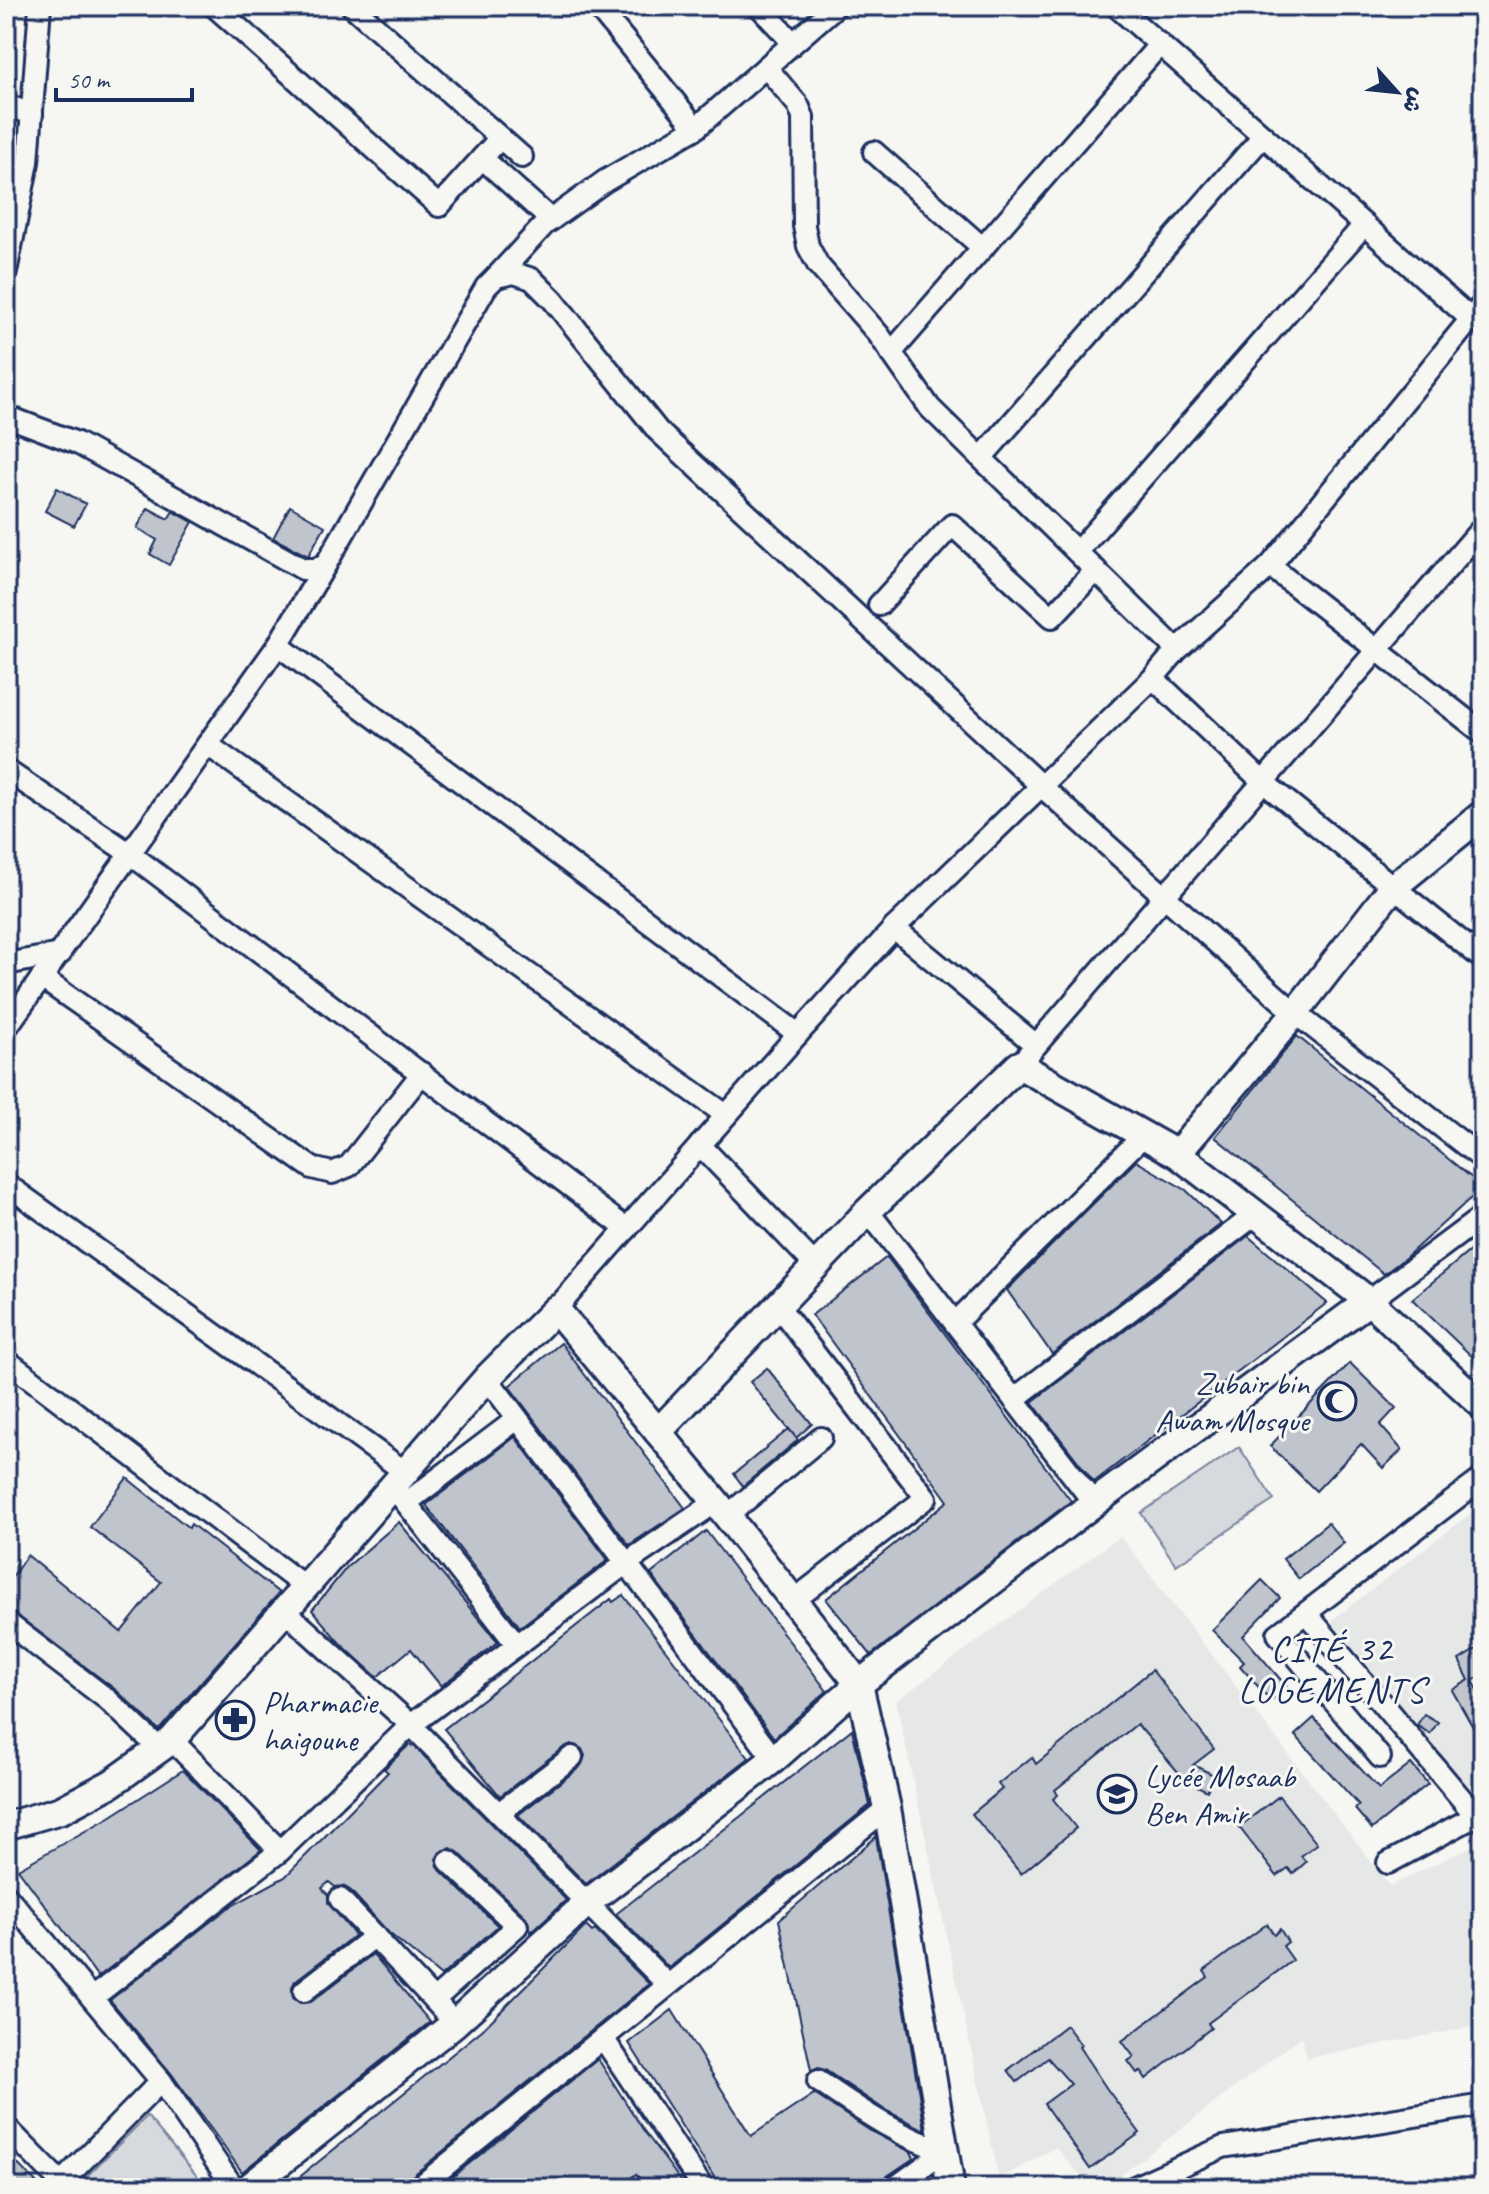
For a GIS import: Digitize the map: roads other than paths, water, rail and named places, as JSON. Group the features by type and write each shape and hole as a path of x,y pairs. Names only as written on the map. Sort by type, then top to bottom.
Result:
{"street":[{"path":"6,268 28,162 40,6"},
{"path":"214,6 439,206 500,138"},
{"path":"352,6 522,157"},
{"path":"597,6 696,128"},
{"path":"759,6 793,43"},
{"path":"6,1028 278,645 486,287 551,220 605,181 696,128 836,6"},
{"path":"11,1818 61,1810 112,1783 166,1745 286,1612 304,1586 401,1486 487,1378 556,1309 894,928 1153,678 1177,650 1270,566 1477,312 1364,225 1116,6"},
{"path":"891,353 1160,44"},
{"path":"766,67 798,105 803,117 804,211 808,246 818,265 891,353 930,408 1177,650"},
{"path":"6,105 32,114"},
{"path":"982,457 1263,136"},
{"path":"874,152 983,248"},
{"path":"482,158 551,220"},
{"path":"1077,552 1364,225"},
{"path":"496,277 514,273 532,279 553,300 658,431 1040,785 1295,1013 1483,1159"},
{"path":"6,416 77,443 303,569 316,569 326,564"},
{"path":"879,605 952,525 1052,617 1096,570"},
{"path":"658,1432 868,1211 1019,1065 1483,527"},
{"path":"1270,566 1483,733"},
{"path":"278,645 798,1034"},
{"path":"1153,678 1263,782 1483,959"},
{"path":"208,745 726,1115"},
{"path":"6,770 129,853 627,1229"},
{"path":"1177,1154 1295,1013 1392,888 1483,814"},
{"path":"894,928 1036,1045"},
{"path":"6,964 60,954"},
{"path":"42,978 312,1168 322,1171 332,1173 349,1166 422,1073"},
{"path":"1019,1065 1177,1154 1369,1301 1483,1406"},
{"path":"955,1323 1144,1135"},
{"path":"700,1145 816,1266"},
{"path":"6,1184 401,1486 517,1645"},
{"path":"868,1211 1094,1503"},
{"path":"1014,1399 1256,1214"},
{"path":"248,2188 455,2023 587,1903 774,1759 859,1684 1094,1503 1483,1216"},
{"path":"778,1306 926,1498 793,1601"},
{"path":"556,1309 722,1509 859,1684 887,1808 951,2188"},
{"path":"6,1360 304,1586"},
{"path":"487,1378 774,1759"},
{"path":"401,1486 517,1419"},
{"path":"92,1998 280,1851 411,1725 625,1564 722,1509 821,1438"},
{"path":"1380,1757 1278,1634 1483,1478"},
{"path":"286,1612 411,1725 667,1984"},
{"path":"1306,1613 1480,1814 1388,1863"},
{"path":"6,1622 166,1745 280,1851"},
{"path":"499,1813 572,1757"},
{"path":"418,2188 887,1808"},
{"path":"434,2000 517,1926 449,1861"},
{"path":"6,1895 161,2081 234,2188"},
{"path":"340,1899 455,2023"},
{"path":"304,1991 375,1936"},
{"path":"603,2038 703,2188"},
{"path":"6,2127 61,2186 161,2081"},
{"path":"818,2081 921,2144 945,2151"},
{"path":"1132,2188 1223,2147 1483,2105"},
{"path":"894,2188 945,2151"}],"place":[{"name":"Zubair bin Awam Mosque","path":"1337,1401"},
{"name":"Pharmacie haigoune","path":"235,1720"},
{"name":"Lycée Mosaab Ben Amir","path":"1117,1794"}],"district":[{"name":"CITÉ 32 LOGEMENTS","path":"1332,1670"}]}
